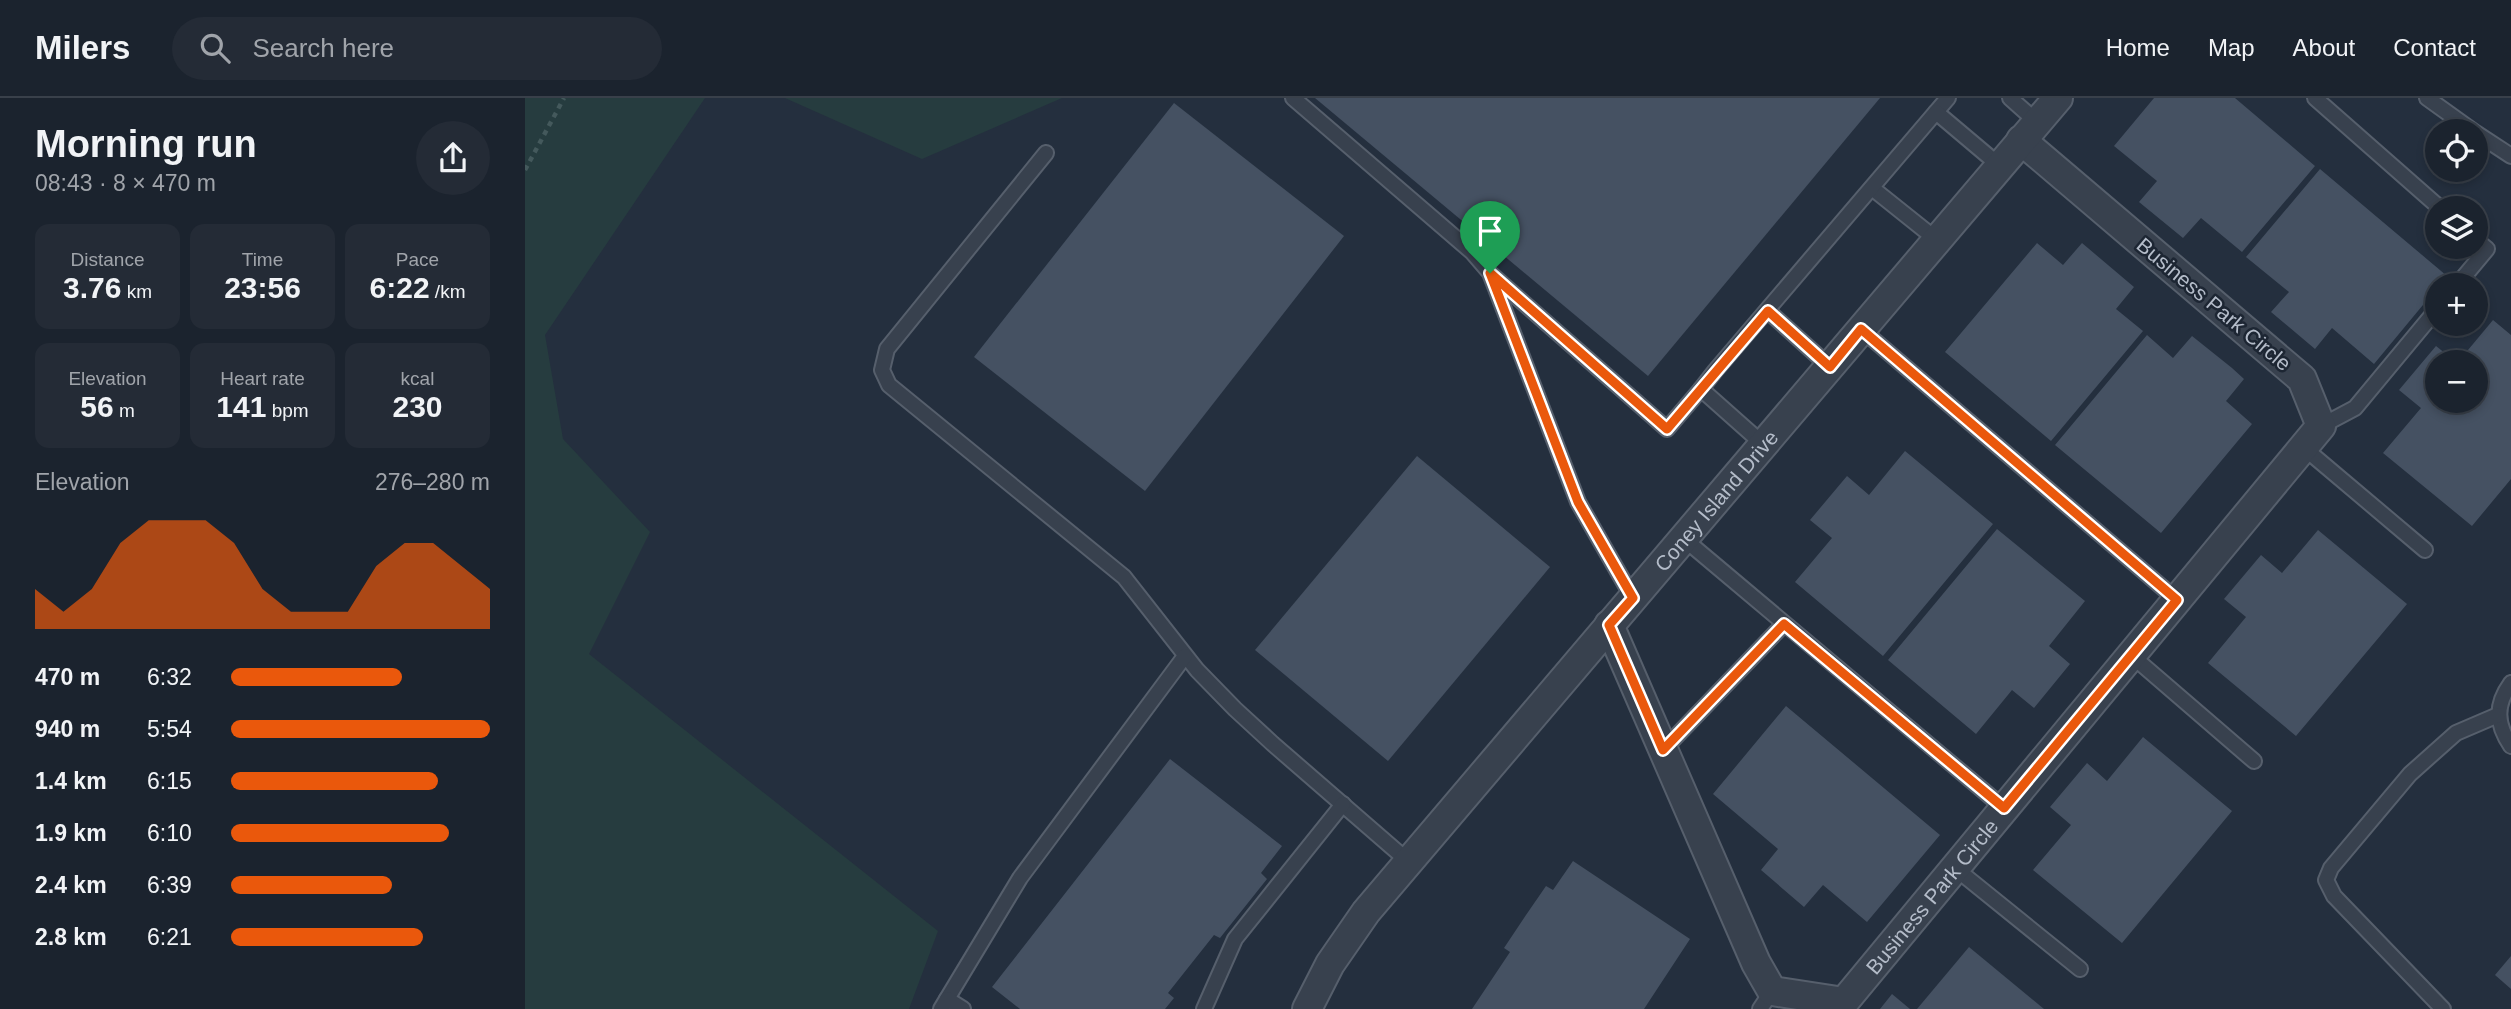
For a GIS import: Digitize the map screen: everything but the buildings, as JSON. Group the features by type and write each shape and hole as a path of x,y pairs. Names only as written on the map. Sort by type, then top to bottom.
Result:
{"street":[{"name":"Coney Island Drive","path":"1307,1009 1330,964 1366,912 2058,98"},
{"name":"Business Park Circle","path":"1609,625 1756,963 1766,1003 1844,1002 2312,437 2302,379 2030,132"}],"lane":[{"path":"1293,98 1472,252 1490,273 1667,429 1948,98"},
{"path":"2010,98 2030,132"},
{"path":"2315,98 2426,196"},
{"path":"2427,98 2456,119"},
{"path":"1935,112 2000,166"},
{"path":"2488,141 2511,156"},
{"path":"1045,153 887,349 882,370 889,385 1124,577 1185,656 1235,709 1409,862"},
{"path":"1872,188 1937,240"},
{"path":"2467,273 2479,259"},
{"path":"1490,273 1578,502 1633,598"},
{"path":"1768,311 1830,367"},
{"path":"2425,324 2355,408 2312,437 2425,550"},
{"path":"1861,329 2177,600"},
{"path":"1701,388 1764,445"},
{"path":"1683,538 2004,808"},
{"path":"1663,750 1784,624"},
{"path":"2131,655 2254,761"},
{"path":"963,1009 944,1004 1020,878 1185,656"},
{"path":"2511,683 2502,696 2498,715 2501,730 2511,746"},
{"path":"2443,1009 2334,896 2326,880 2330,868 2410,774 2456,733 2498,715"},
{"path":"1204,1009 1235,939 1343,804"},
{"path":"1955,868 2080,970"}],"path":[{"path":"525,170 564,98"}],"green space":[{"path":"525,98 705,98 545,335 563,439 650,532 589,654 938,931 909,1009 525,1009"},
{"path":"785,98 1062,98 922,159"}],"route":[{"path":"1490,273 1667,429 1768,311 1830,367 1861,329 2177,600 2004,808 1784,624 1663,750 1609,625 1633,598 1578,502 1490,273"}]}
